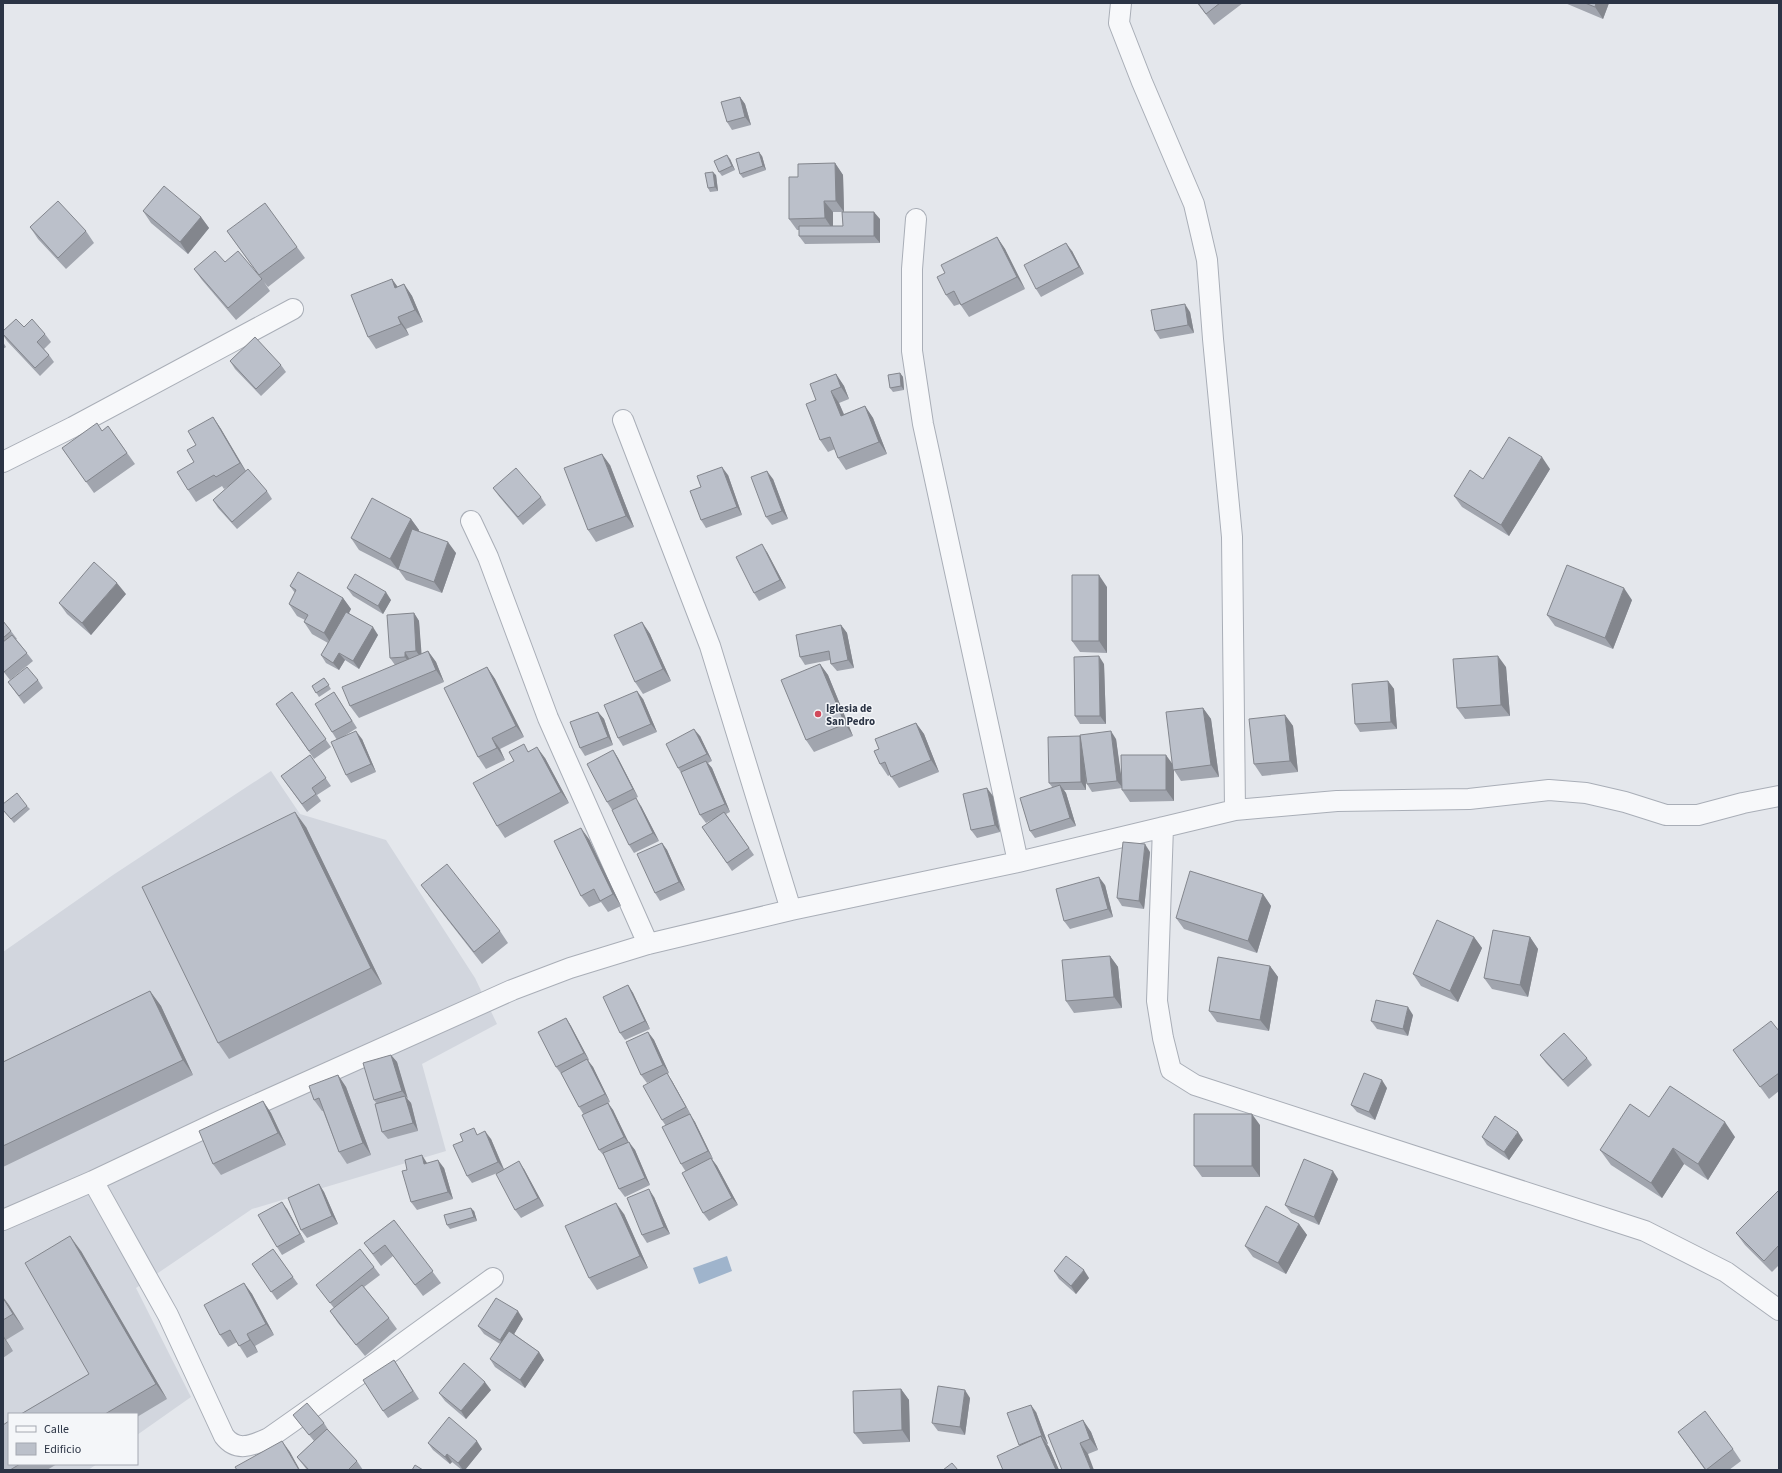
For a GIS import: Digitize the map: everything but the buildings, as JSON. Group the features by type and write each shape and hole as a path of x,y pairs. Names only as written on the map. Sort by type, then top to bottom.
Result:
{"street":[{"path":"1121,3 1119,23 1142,82 1194,204 1207,260 1213,340 1232,537 1235,810"},
{"path":"916,219 912,269 912,350 922,424 1018,862"},
{"path":"3,462 73,427 293,309"},
{"path":"623,420 710,646 792,910"},
{"path":"471,521 488,557 548,718 648,944"},
{"path":"3,1220 93,1181 229,1117 512,990 570,968 648,944 792,910 1018,862 1163,826 1235,810 1337,801 1469,799 1549,790 1586,793 1625,802 1666,815 1698,815 1742,803 1779,796"},
{"path":"1163,826 1157,1001 1163,1038 1171,1070 1195,1085 1645,1231 1726,1272 1779,1310"},
{"path":"93,1181 168,1314 224,1436 228,1442 235,1445 244,1447 269,1438 493,1278"}],"shaded area":[{"path":"271,771 300,814 386,840 475,978 497,1024 422,1064 446,1151 252,1209 136,1288 191,1397 138,1434 138,1413 8,1413 8,1465 96,1465 88,1470 3,1470 3,952 113,875"}],"water":[{"path":"727,1256 732,1271 699,1284 693,1268"}],"place":[{"name":"Iglesia de San Pedro","path":"818,714"}]}
